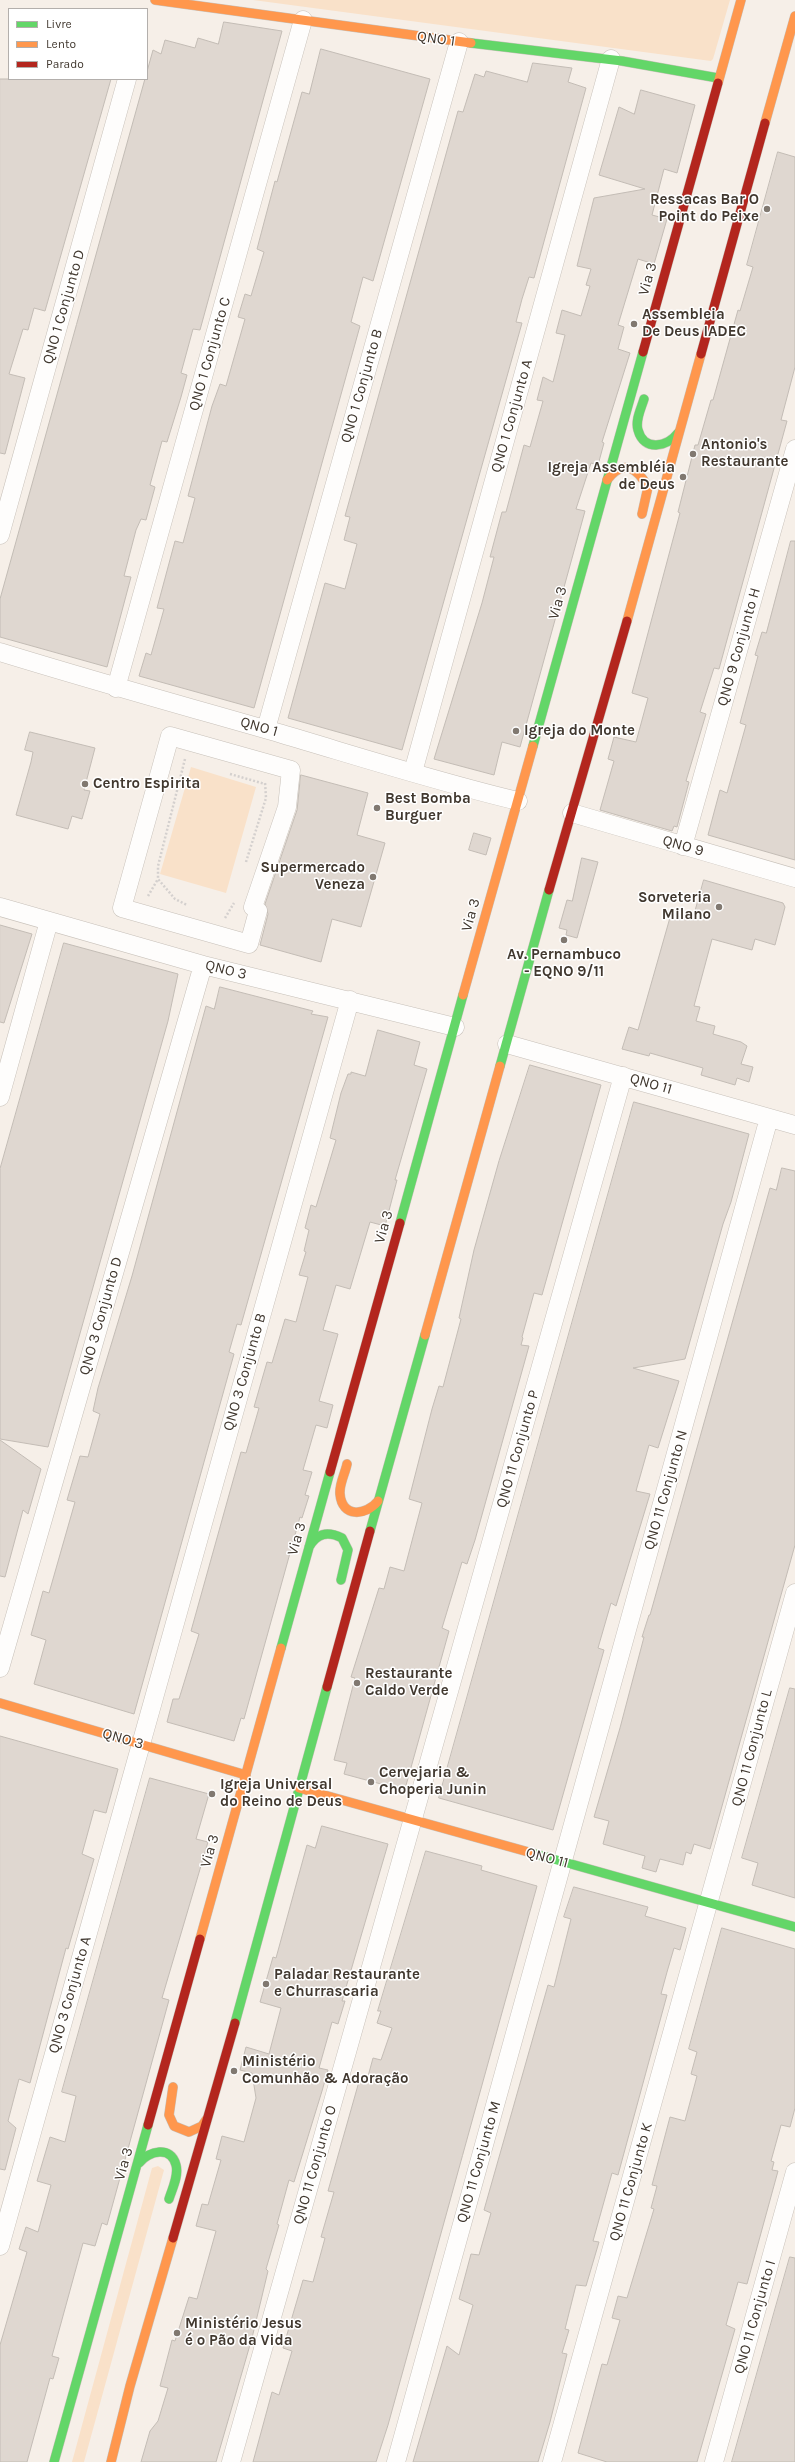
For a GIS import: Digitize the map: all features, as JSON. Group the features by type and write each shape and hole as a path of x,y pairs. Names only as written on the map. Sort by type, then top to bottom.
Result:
{"main road":[{"name":"QNO 1","path":"155,0 459,42 611,59 718,78"},
{"name":"Via 3","path":"54,2462 139,2163 213,1891 741,0"},
{"path":"111,2462 130,2386 265,1918 313,1734 795,16"},
{"path":"777,79 789,82"},
{"path":"678,266 682,213"},
{"path":"648,387 638,423 640,435 649,444 663,446 675,439 678,433"},
{"path":"607,480 615,471 621,468 634,469 643,476 648,487 641,522"},
{"path":"617,651 628,578"},
{"path":"376,1346 382,1287"},
{"path":"351,1451 341,1488 341,1502 345,1508 356,1514 370,1512 378,1501"},
{"path":"309,1547 317,1536 329,1533 342,1538 346,1543 348,1557 340,1587"},
{"path":"313,1734 314,1698"},
{"name":"QNO 3","path":"0,1703 246,1774"},
{"name":"QNO 11","path":"299,1788 562,1863 710,1902 795,1928"},
{"path":"206,1956 213,1891"},
{"path":"176,2078 168,2109 171,2122 182,2131 189,2132 196,2130 206,2120"},
{"path":"139,2163 143,2157 155,2151 162,2152 172,2159 176,2172 166,2209"},
{"path":"130,2386 141,2313"}],"street":[{"name":"QNO 1 Conjunto C","path":"116,688 303,20"},
{"name":"QNO 1 Conjunto B","path":"266,729 459,42"},
{"name":"QNO 1 Conjunto A","path":"413,772 611,59"},
{"name":"QNO 1 Conjunto D","path":"0,535 127,80"},
{"name":"QNO 9 Conjunto H","path":"683,846 795,449"},
{"name":"QNO 1","path":"0,652 116,688 266,729 413,772 457,787 518,801"},
{"path":"170,736 265,763 291,770 287,807 252,907 258,911 249,944 122,908 170,736"},
{"name":"QNO 9","path":"572,813 795,878"},
{"name":"QNO 3","path":"0,908 203,965 455,1027"},
{"path":"0,1097 48,921"},
{"name":"QNO 3 Conjunto D","path":"0,1668 203,965"},
{"name":"QNO 3 Conjunto B","path":"140,1744 350,1000"},
{"name":"QNO 11","path":"507,1044 795,1125"},
{"name":"QNO 11 Conjunto P","path":"412,1821 623,1076"},
{"name":"QNO 11 Conjunto N","path":"562,1863 769,1118"},
{"name":"QNO 11 Conjunto L","path":"710,1902 795,1593"},
{"name":"QNO 3 Conjunto A","path":"0,2246 140,1744"},
{"name":"QNO 11 Conjunto O","path":"231,2462 412,1821"},
{"name":"QNO 11 Conjunto M","path":"396,2462 562,1863"},
{"name":"QNO 11 Conjunto K","path":"552,2462 710,1902"},
{"name":"QNO 11 Conjunto I","path":"714,2462 795,2172"}],"path":[{"path":"179,739 185,761 158,866 158,879 175,899 188,906"},
{"path":"246,865 266,798 265,763"},
{"path":"225,937 219,929 235,902"}],"shaded area":[{"path":"253,0 730,0 713,59 711,61"},
{"path":"191,767 256,787 226,893 160,874"},
{"path":"158,2166 164,2170 84,2462 72,2462 152,2168"}],"building":[{"path":"224,22 282,31 200,330 193,329 181,373 187,375 167,442 162,441 150,485 155,487 146,520 141,519 136,530 124,576 131,577 107,667 0,637 0,599 145,80 148,80 148,68 153,50 161,54 165,40 195,48 198,38 218,44"},
{"path":"321,49 430,79 373,281 363,277 351,322 360,326 254,708 139,676 146,653 151,655 164,609 157,608 175,541 183,543 195,498 188,496 212,406 220,384 226,386 245,319 238,317 245,294 251,296 264,252 257,249 275,181 277,182 302,92 309,94"},
{"path":"533,63 572,68 568,82 586,88 534,278 529,277 522,299 516,322 522,323 402,750 288,718 325,583 345,589 357,544 344,540 350,517 345,516 458,111 463,112 475,74 484,77 486,71 527,82"},
{"path":"0,79 111,80 45,311 34,308 28,330 23,329 9,374 25,378 5,454 0,453"},
{"path":"641,90 695,105 677,173 664,169 652,215 667,219 654,264 638,259 618,325 624,327 618,349 630,353 602,442 604,443 598,465 591,463 576,509 585,511 520,747 502,742 494,775 434,759 482,603 494,557 490,557 502,512 506,512 524,445 530,447 543,401 537,400 543,377 553,382 565,335 556,333 562,310 581,316 590,286 586,285 591,269 577,266 594,198 645,189 599,175 619,107 634,114"},
{"path":"778,152 795,157 795,367 781,420 787,421 719,669 714,668 700,712 706,714 686,781 689,782 677,827 674,826 672,831 600,810 614,761 608,759 614,737 636,742 648,698 632,693 680,513 678,512 695,445 698,445 711,400 713,400 738,310 740,311 753,267 747,265"},
{"path":"791,541 795,541 795,860 708,835 720,790 727,793 746,725 740,723 758,656 755,655 762,632 766,633"},
{"path":"30,732 95,748 84,790 90,791 82,819 72,816 68,829 16,815 33,752 25,750"},
{"path":"301,775 368,793 357,835 385,843 361,927 332,919 321,962 260,945 268,914 265,904 297,810"},
{"path":"474,833 491,838 486,855 469,850"},
{"path":"582,858 598,862 577,938 566,935 567,930 559,928 567,900 572,901"},
{"path":"704,880 783,903 785,907 775,945 755,939 752,950 712,939 694,1006 700,1007 696,1021 715,1026 713,1034 741,1042 747,1046 741,1064 753,1067 749,1082 737,1078 735,1085 701,1075 703,1068 650,1053 649,1056 622,1049 629,1027 638,1030 671,914 692,920"},
{"path":"0,925 32,934 4,1023 0,1022"},
{"path":"64,943 178,974 168,1021 48,1447 0,1439 0,1169"},
{"path":"220,987 313,1011 311,1014 328,1017 241,1325 237,1324 229,1352 234,1354 134,1714 34,1684 46,1640 31,1635 43,1591 49,1593 75,1502 67,1500 80,1456 88,1457 100,1414 93,1411 98,1388 132,1276 206,1006 214,1009"},
{"path":"378,1030 420,1042 414,1065 427,1069 395,1180 397,1180 385,1226 370,1222 350,1289 336,1285 323,1330 338,1334 319,1401 333,1405 327,1428 316,1425 303,1470 312,1472 305,1495 309,1496 302,1518 300,1517 244,1719 241,1718 234,1741 167,1722 173,1699 179,1699 199,1634 191,1631 241,1452 246,1453 259,1408 254,1407 267,1362 272,1363 285,1319 296,1322 308,1277 299,1275 306,1252 304,1251 309,1230 305,1228 311,1205 316,1207 336,1140 330,1138 341,1093 348,1074 351,1074 351,1072 365,1076"},
{"path":"530,1065 601,1085 542,1295 534,1293 521,1345 529,1346 475,1540 467,1564 462,1562 442,1628 449,1631 405,1789 392,1787 344,1774 347,1763 334,1760 355,1678 351,1677 379,1588 384,1589 390,1567 404,1571 422,1503 409,1499 432,1409 439,1386 443,1387 461,1319 459,1318 474,1250 499,1161"},
{"path":"634,1102 749,1134 731,1202 723,1224 685,1359 633,1368 679,1381 658,1448 649,1445 636,1491 650,1494 616,1606 611,1603 598,1648 604,1650 553,1830 439,1798"},
{"path":"782,1168 795,1171 795,1545 710,1849 694,1844 691,1854 686,1852 683,1865 660,1859 656,1872 642,1868 645,1856 603,1844 609,1821 594,1817 620,1728 644,1637 642,1637 650,1615 770,1188 776,1190"},
{"path":"0,1440 41,1469 28,1514 23,1510 5,1577 0,1576"},
{"path":"790,1688 795,1689 795,1898 752,1885 758,1863 742,1858"},
{"path":"0,1736 118,1769 106,1813 94,1810 82,1854 94,1859 68,1949 66,1948 30,2083 19,2079 8,2121 16,2128 5,2170 0,2169"},
{"path":"150,1778 209,1794 196,1839 208,1842 162,1998 169,2000 107,2225 102,2223 95,2246 83,2243 52,2356 59,2358 53,2379 50,2378 27,2462 0,2462 0,2345 27,2252 19,2249 26,2227 38,2232 51,2185 37,2181 50,2137 65,2142 76,2096 62,2092"},
{"path":"322,1826 388,1844 342,2001 345,2001 338,2024 332,2022 319,2068 328,2070 294,2182 289,2180 277,2224 279,2225 266,2269 268,2271 252,2338 216,2462 141,2462 150,2431 158,2421 168,2388 160,2386 172,2340 175,2341 189,2297 197,2299 216,2231 196,2226 202,2204 208,2205 221,2160 216,2159 222,2136 244,2142 256,2098 252,2073 240,2070 246,2047 269,2054 281,2008 260,2002 273,1957 276,1958 307,1845 315,1848"},
{"path":"426,1851 482,1866 481,1870 537,1886 388,2425 376,2462 253,2462 272,2392 279,2395 292,2351 283,2348 303,2280 313,2282 325,2238 321,2237 334,2192 328,2191 360,2078 367,2080 373,2058 381,2060 392,2028 377,2023 381,2011 378,2011"},
{"path":"574,1887 648,1907 645,1916 686,1928 680,1950 674,1948 667,1972 661,1994 667,1995 618,2175 612,2173 593,2241 599,2242 586,2286 576,2285 565,2329 569,2330 562,2353 567,2354 550,2422 538,2462 413,2462 447,2346 459,2355 473,2305 459,2299 471,2254 479,2255 491,2213 484,2210 548,1985 554,1987 571,1919 564,1917"},
{"path":"722,1928 795,1949 795,2108 790,2127 781,2125 771,2161 774,2162 772,2170 778,2171 747,2284 738,2282 726,2325 735,2329 697,2462 607,2462 578,2453 602,2364 607,2365 620,2320 612,2318 618,2296 627,2298 654,2209 651,2208 657,2186 652,2185 670,2117 685,2121 697,2076 691,2074 697,2052 689,2049"},
{"path":"790,2257 795,2258 795,2462 732,2462"}],"traffic: fast":[{"path":"471,43 622,61 718,78"},
{"path":"533,746 643,352"},
{"path":"644,399 637,426 641,437 645,442 656,445 662,444 668,442 678,433"},
{"path":"500,1066 549,890"},
{"path":"400,1223 463,995"},
{"path":"370,1531 425,1335"},
{"path":"281,1648 330,1472"},
{"path":"309,1547 319,1536 332,1534 342,1538 348,1550 341,1580"},
{"path":"235,2023 327,1687"},
{"path":"532,1853 795,1927"},
{"path":"54,2462 148,2125"},
{"path":"139,2163 148,2155 154,2153 165,2152 170,2155 176,2165 177,2174 169,2199"}],"traffic: slow":[{"path":"155,0 471,43"},
{"path":"718,83 741,0"},
{"path":"765,123 795,16"},
{"path":"627,621 701,354"},
{"path":"607,480 619,469 630,468 635,471 644,480 648,487 642,514"},
{"path":"463,995 533,746"},
{"path":"425,1335 500,1066"},
{"path":"347,1464 340,1490 342,1502 345,1507 350,1511 361,1512 367,1510 378,1501"},
{"path":"200,1939 281,1648"},
{"path":"0,1703 246,1775"},
{"path":"299,1788 532,1853"},
{"path":"173,2087 169,2115 174,2126 189,2132 202,2126 206,2120"},
{"path":"111,2462 130,2386 173,2238"}],"traffic: jam":[{"path":"643,352 718,83"},
{"path":"701,354 765,123"},
{"path":"549,890 627,621"},
{"path":"330,1472 400,1223"},
{"path":"327,1687 370,1531"},
{"path":"148,2125 200,1939"},
{"path":"173,2238 235,2023"}],"place":[{"name":"Ressacas Bar O Point do Peixe","path":"767,209"},
{"name":"Assembleia De Deus IADEC","path":"634,324"},
{"name":"Antonio's Restaurante","path":"693,454"},
{"name":"Igreja Assembléia de Deus","path":"683,477"},
{"name":"Igreja do Monte","path":"516,731"},
{"name":"Centro Espirita","path":"85,784"},
{"name":"Best Bomba Burguer","path":"377,808"},
{"name":"Supermercado Veneza","path":"373,877"},
{"name":"Sorveteria Milano","path":"719,907"},
{"name":"Av. Pernambuco - EQNO 9/11","path":"564,940"},
{"name":"Restaurante Caldo Verde","path":"357,1683"},
{"name":"Cervejaria & Choperia Junin","path":"371,1782"},
{"name":"Igreja Universal do Reino de Deus","path":"212,1794"},
{"name":"Paladar Restaurante e Churrascaria","path":"266,1984"},
{"name":"Ministério Comunhão & Adoração","path":"234,2071"},
{"name":"Ministério Jesus é o Pão da Vida","path":"177,2333"}]}
